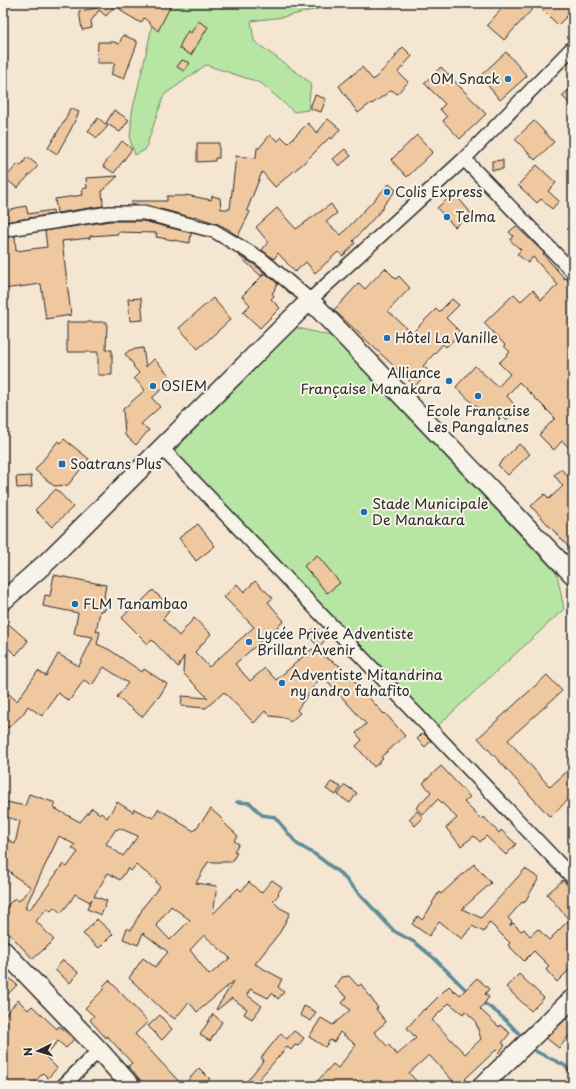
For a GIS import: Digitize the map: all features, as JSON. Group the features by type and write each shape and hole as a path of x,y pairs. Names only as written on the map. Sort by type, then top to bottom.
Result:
{"main road":[{"path":"3,601 48,561 310,300 573,575"},
{"path":"3,950 99,1050 131,1086"},
{"path":"482,1086 573,998"}],"street":[{"path":"3,230 109,213 144,213 214,230 261,259 310,300 464,159 573,48"},
{"path":"464,159 573,272"},
{"path":"161,447 573,878"},
{"path":"62,1086 99,1050"}],"green space":[{"path":"156,3 344,3 283,17 251,21 254,41 311,83 308,110 294,112 261,83 206,65 164,95 145,150 135,155 130,140 132,112 148,45"},
{"name":"Stade Municipale De Manakara","path":"294,327 331,336 557,574 564,609 431,732 174,451"}],"building":[{"path":"91,3 172,3 158,31 144,18 141,23 124,13 116,5 106,16 99,10 91,21 92,28 82,30 79,11 97,8"},
{"path":"507,3 568,3 573,10 558,25 537,4 504,40 487,25"},
{"path":"198,21 208,27 191,55 179,48 188,31 191,33"},
{"path":"123,35 137,41 124,79 111,74 115,63 97,63 98,42 114,42 119,44"},
{"path":"403,47 412,56 398,72 408,82 397,94 392,90 358,113 339,86 362,67 373,80 396,57 395,56"},
{"path":"506,52 527,76 500,100 480,76"},
{"path":"182,60 190,63 184,71 177,67"},
{"path":"441,67 486,114 460,139 443,121 447,117 440,109 445,104 424,83"},
{"path":"573,86 573,107 562,96"},
{"path":"315,95 326,99 321,112 311,109"},
{"path":"70,108 79,112 57,154 48,148 64,123"},
{"path":"114,110 129,120 120,132 106,123"},
{"path":"98,118 108,126 97,138 88,131"},
{"path":"328,119 340,129 332,139 330,137 306,161 275,187 262,172 247,210 250,212 238,236 218,224 194,216 194,218 146,205 132,205 132,201 167,201 167,196 186,195 211,200 212,196 220,198 221,209 230,209 236,156 256,158 257,148 259,148 270,135 278,141 282,137 288,143 308,123 317,133"},
{"path":"534,121 554,142 535,160 515,139"},
{"path":"417,135 433,152 407,177 391,160"},
{"path":"122,141 132,149 114,173 103,166"},
{"path":"197,143 219,143 219,158 215,158 215,161 197,162"},
{"path":"345,149 351,156 339,166 333,159"},
{"path":"27,157 38,166 17,188 5,178 18,164 21,166"},
{"path":"503,160 503,169 492,170 492,161"},
{"path":"537,165 556,183 548,191 559,201 552,209 541,199 537,203 518,185"},
{"path":"118,176 102,191 103,206 57,213 55,199 83,195 82,189 87,188 86,178"},
{"path":"389,184 396,190 383,206 384,207 353,241 355,243 343,256 338,252 315,273 306,262 295,272 278,253 274,259 262,250 268,242 256,227 277,208 296,229 331,204 337,213 326,222 341,235"},
{"path":"454,193 471,213 455,227 437,208"},
{"path":"26,206 28,214 53,210 54,214 5,222 3,220 11,209"},
{"path":"110,221 143,221 191,233 190,243 156,237 157,233 118,232 118,234 90,236 90,238 62,241 71,315 46,319 41,284 3,289 3,238 15,236 16,251 47,247 45,231"},
{"path":"516,226 544,253 543,254 573,286 573,451 562,441 554,450 539,435 555,418 519,382 507,396 518,409 506,420 495,408 487,417 456,387 475,366 498,387 510,374 499,363 510,352 484,323 514,294 521,301 533,290 541,300 558,285 533,257 528,263 517,254 521,250 510,240 513,236 509,232"},
{"path":"236,253 264,272 261,276"},
{"path":"385,268 396,279 399,276 410,288 388,311 412,333 436,309 439,312 452,299 459,305 446,318 461,333 446,347 443,344 423,366 429,371 415,386 334,310 359,283 365,289"},
{"path":"265,273 278,284 272,293 274,296 271,299 280,308 260,328 243,312 250,305 242,296"},
{"path":"141,298 143,320 130,321 128,299"},
{"path":"213,298 231,319 198,349 179,328"},
{"path":"67,322 107,322 106,350 112,350 112,375 98,375 98,352 67,352"},
{"name":"OSIEM","path":"143,348 146,367 154,359 173,379 152,398 160,407 141,424 149,430 136,445 125,435 123,409 145,390 134,378 139,373 125,354 130,350"},
{"name":"Soatrans Plus","path":"64,439 89,459 68,485 54,486 35,470 58,441 61,443"},
{"path":"519,444 530,454 508,475 498,465"},
{"path":"561,469 571,480 573,477 573,552 531,506 545,494 549,499 563,486 554,475"},
{"path":"31,476 32,487 17,488 16,477"},
{"path":"56,489 73,507 52,527 35,510"},
{"path":"198,524 215,546 196,561 179,538"},
{"path":"317,555 340,583 327,593 304,566"},
{"path":"54,575 106,585 104,597 107,601 105,610 100,611 96,632 100,632 97,644 110,650 142,672 144,669 167,684 159,697 142,717 117,697 128,683 104,667 92,685 84,680 69,701 58,693 42,716 28,706 23,714 8,728 3,723 3,689 17,701 38,671 46,676 58,654 79,666 93,637 74,634 78,613 43,606 45,595 50,596"},
{"path":"255,581 273,598 268,602 284,621 235,664 250,681 265,668 276,680 312,649 340,666 405,736 381,757 383,759 374,767 356,746 362,740 356,733 366,724 322,675 297,710 300,713 290,722 287,718 270,716 265,711 254,723 224,692 206,708 181,706 182,696 208,698 183,673 184,656 178,667 152,640 148,644 122,618 133,606 135,608 153,590 164,601 161,604 169,611 163,619 179,636 194,618 211,634 195,652 209,667 254,627 224,597 237,584 244,592"},
{"path":"3,619 28,641 16,655 3,644"},
{"path":"315,627 327,638 319,647 307,635"},
{"path":"547,675 562,691 508,740 550,787 573,766 573,795 550,817 478,738"},
{"path":"423,733 431,741 425,747 417,739"},
{"path":"441,766 470,797 464,802 482,820 484,817 499,833 501,830 516,844 506,855 486,836 480,842 474,836 461,846 446,828 457,818 438,799 423,815 416,808 431,792 423,783"},
{"path":"331,782 341,787 336,795 326,789"},
{"path":"345,785 357,793 350,803 338,795"},
{"path":"29,794 56,803 54,808 80,822 92,808 107,818 117,802 133,812 134,809 153,818 158,809 194,831 211,809 238,836 234,841 239,844 234,851 237,852 232,862 208,862 196,883 217,886 213,914 238,888 241,891 249,882 261,893 272,880 282,887 278,893 279,894 273,901 280,908 290,913 280,932 255,964 282,979 278,987 284,992 278,999 272,993 268,998 250,989 247,995 262,1006 252,1019 244,1014 247,1009 232,998 217,1010 216,1009 234,981 197,1012 189,1002 175,1019 165,1012 129,978 143,958 155,967 168,952 143,933 138,945 123,939 127,928 131,930 144,906 160,886 156,883 157,881 136,865 131,871 128,868 120,880 108,873 94,896 107,901 101,915 87,909 92,899 90,902 75,894 61,913 54,907 51,911 47,908 36,921 54,940 33,959 3,927 3,910 15,898 19,901 31,887 3,867 3,836 15,844 20,821 3,816 7,802 25,806","holes":["119,828 138,836 123,856 106,844 116,829 117,830","59,836 75,845 72,848 78,852 67,867 63,864 35,904 29,910 25,908","171,906 190,920 170,940 156,925","204,935 230,958 209,975 190,950"]},
{"path":"417,811 423,818 415,826 409,819"},
{"path":"474,864 491,883 462,909 481,918 525,869 539,878 524,903 522,902 508,918 512,922 510,926 513,923 521,931 524,929 530,936 538,929 549,940 569,920 547,894 563,880 573,892 573,966 557,982 546,970 549,966 534,951 524,961 508,945 510,943 489,922 484,932 472,926 462,939 439,922 429,936 412,924 418,916 422,920 439,892 441,894"},
{"path":"97,919 113,934 99,948 83,934"},
{"path":"63,960 78,972 70,983 55,970"},
{"path":"3,972 17,985 3,999"},
{"path":"519,974 544,998 531,1011 506,987"},
{"path":"349,976 358,986 361,984 378,1008 376,1009 386,1022 374,1032 387,1046 389,1045 397,1055 416,1038 407,1028 424,1009 425,1010 449,986 460,995 477,978 489,989 485,994 489,997 480,1009 499,1027 500,1025 510,1033 502,1043 505,1045 499,1053 496,1050 465,1079 472,1086 446,1086 453,1081 429,1055 409,1073 421,1086 313,1086 333,1064 338,1068 356,1045 340,1032 334,1042 330,1040 325,1047 309,1037 321,1018 333,1025 350,1010 342,1003 347,997 335,987 342,977","holes":["449,1003 463,1014 465,1011 475,1020 481,1039 465,1054 432,1020"]},
{"path":"109,980 148,1022 135,1034 183,1086 146,1086 128,1066 132,1063 90,1020 94,1016 85,1008 105,988 103,986"},
{"path":"18,1000 28,1010 32,1006 57,1029 59,1026 74,1039 66,1048 58,1041 45,1056 57,1068 48,1078 43,1073 31,1086 3,1086 3,1017"},
{"path":"304,1006 316,1012 311,1021 300,1015"},
{"path":"213,1014 222,1022 210,1041 200,1035"},
{"path":"160,1015 172,1029 162,1040 148,1026"},
{"path":"566,1019 573,1025 573,1031 559,1048 546,1038"},
{"path":"294,1031 304,1038 298,1046 295,1045 291,1050 287,1047 253,1086 243,1086 264,1060 261,1058 281,1033 287,1039"},
{"path":"199,1068 210,1079 202,1086 183,1086"}],"waterway":[{"path":"237,802 250,803 262,815 275,817 297,844 316,855 341,874 394,931 414,942 435,959 469,993"},
{"path":"480,1001 498,1013 524,1039"},
{"path":"531,1046 537,1052 564,1065 573,1074"}],"place":[{"name":"OM Snack","path":"508,79"},
{"name":"Colis Express","path":"387,192"},
{"name":"Telma","path":"447,217"},
{"name":"Hôtel La Vanille","path":"387,338"},
{"name":"Alliance Française Manakara","path":"449,381"},
{"name":"OSIEM","path":"153,386"},
{"name":"Ecole Française Les Pangalanes","path":"478,396"},
{"name":"Soatrans Plus","path":"62,464"},
{"name":"Stade Municipale De Manakara","path":"364,512"},
{"name":"FLM Tanambao","path":"75,604"},
{"name":"Lycée Privée Adventiste Brillant Avenir","path":"249,642"},
{"name":"Adventiste Mitandrina ny andro fahafito","path":"282,683"}]}
